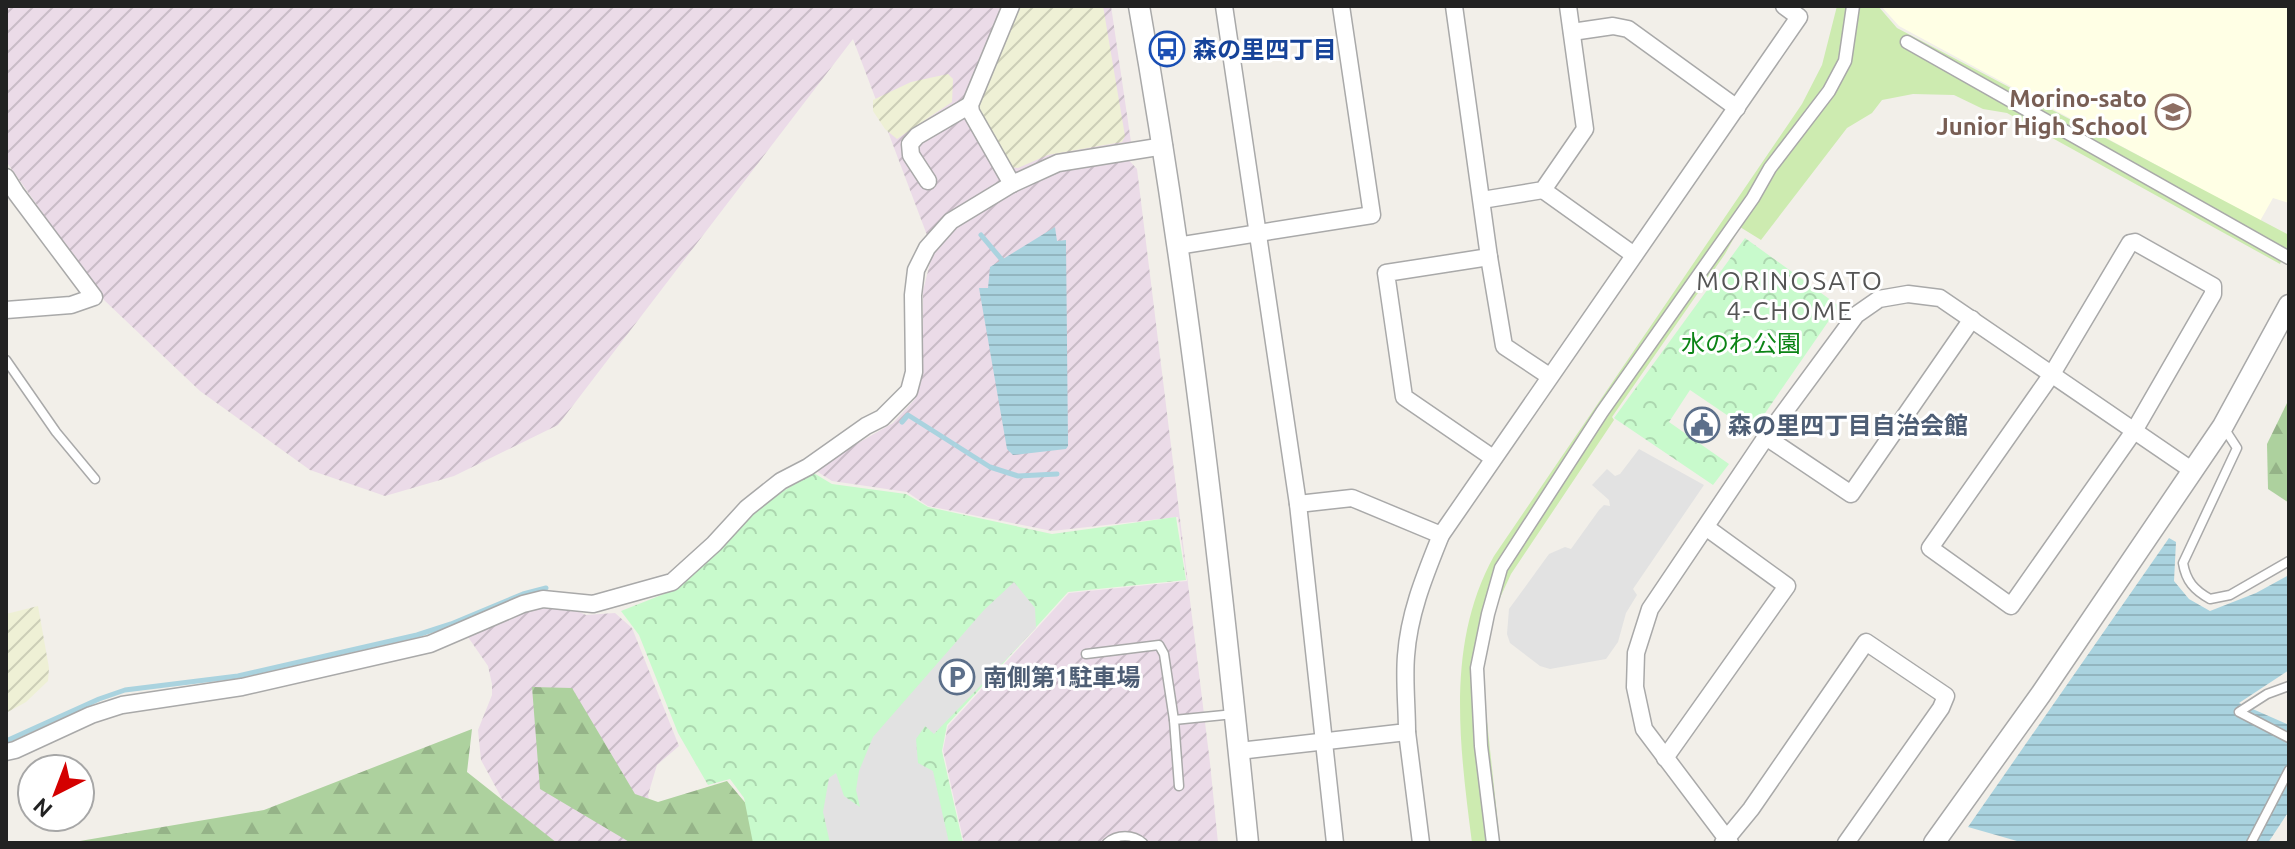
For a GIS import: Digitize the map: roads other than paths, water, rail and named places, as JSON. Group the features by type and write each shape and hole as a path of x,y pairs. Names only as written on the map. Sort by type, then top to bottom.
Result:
{"street":[{"path":"1011,6 970,105 971,112 1012,184"},
{"path":"1139,6 1164,146 1235,714 1248,843"},
{"path":"1224,6 1298,504 1335,843"},
{"path":"1177,246 1372,215 1341,6"},
{"path":"1454,6 1504,346 1549,376"},
{"path":"1543,190 1585,129 1568,6"},
{"path":"1421,843 1407,732 1406,657 1418,592 1441,535 1799,17 1784,6"},
{"path":"1493,843 1481,746 1477,668 1501,568 1602,412 1753,198 1770,168 1829,91 1845,61 1853,6"},
{"path":"1572,32 1613,26 1628,29 1737,108"},
{"path":"1907,42 2289,258"},
{"path":"928,181 911,155 910,144 917,136 970,105"},
{"path":"6,752 122,705 242,687 430,644 523,604 543,599 593,604 672,582 714,544 747,508 781,481 808,467 882,418 909,391 914,372 913,295 916,270 927,248 951,221 1012,184 1058,163 1164,146"},
{"path":"6,177 94,297 71,305 6,310"},
{"path":"1482,200 1543,190 1634,255"},
{"path":"2135,242 2213,286 2213,294 2134,431 2011,606 1930,548 2052,374 2130,243 2135,242"},
{"path":"1489,257 1386,273 1404,397 1493,458"},
{"path":"1846,843 1941,708 1946,696 1866,642 1727,842 1644,729 1635,687 1636,653 1650,609 1766,437 1856,315 1879,299 1908,294 1940,298 2193,471"},
{"path":"1936,842 2223,426 2289,305"},
{"path":"1766,437 1851,494 1972,319"},
{"path":"1298,504 1352,498 1441,535"},
{"path":"1665,758 1787,586 1707,528"},
{"path":"1239,751 1407,732"}],"lane":[{"path":"6,360 56,432 95,479"},
{"path":"2223,426 2237,448 2183,563 2186,577 2198,592 2210,599 2230,595 2289,561"},
{"path":"1086,654 1159,645 1164,654 1174,720 1179,786"},
{"path":"2289,686 2267,694 2239,712 2289,738"},
{"path":"1174,720 1235,714"},
{"path":"2251,843 2289,770"},
{"path":"1107,843 1114,838 1133,836 1143,843"}],"water":[{"path":"1055,227 1057,241 1066,240 1068,446 1066,449 1013,455 1007,449 979,288 988,288 990,267"},
{"path":"2169,538 2176,542 2174,581 2189,599 2210,611 2256,593 2289,575 2289,670 2239,703 2289,725 2289,811 2268,843 2024,843 1968,827"}],"waterway":[{"path":"981,235 1002,260"},
{"path":"902,422 908,415 990,467 1018,476 1057,474"},
{"path":"6,741 125,690 238,676 417,635 546,588"}],"place":[{"name":"森の里四丁目","path":"1167,49"},
{"name":"Morino-sato Junior High School","path":"2173,112"},
{"name":"森の里四丁目自治会館","path":"1702,425"},
{"name":"南側第1駐車場","path":"957,677"}],"district":[{"name":"MORINOSATO 4-CHOME","path":"1790,295"}],"park label":[{"name":"水のわ公園","path":"1741,343"}]}
